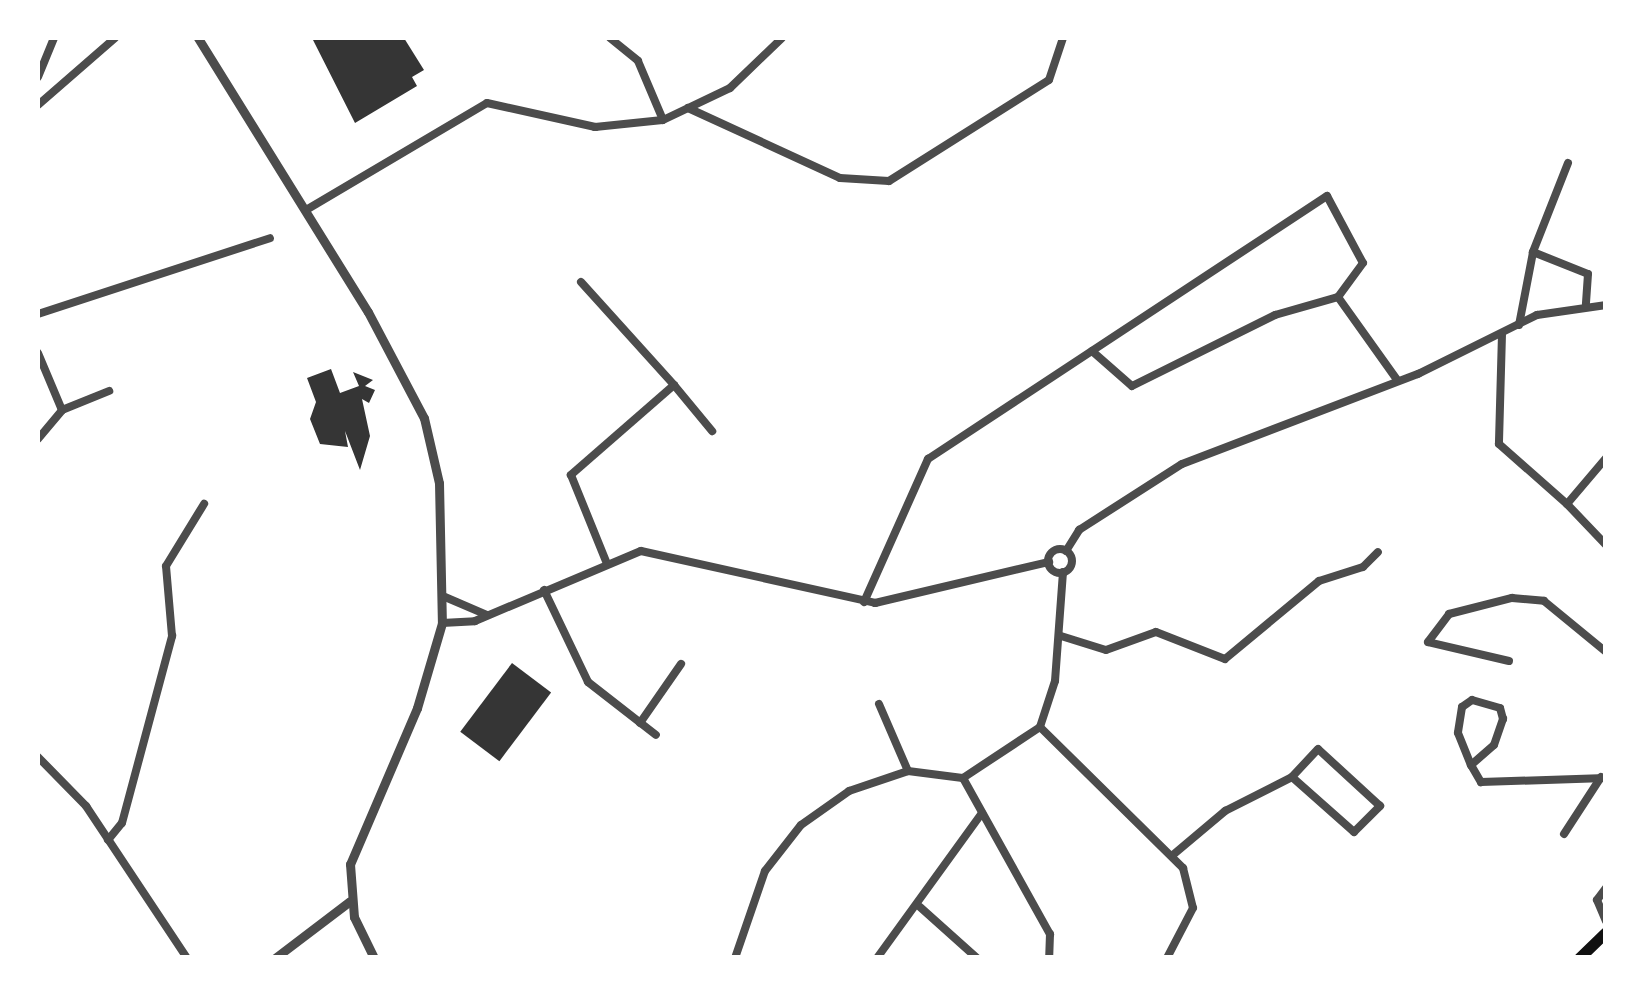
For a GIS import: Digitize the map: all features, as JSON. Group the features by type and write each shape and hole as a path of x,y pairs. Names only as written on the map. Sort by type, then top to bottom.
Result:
{"main road":[{"path":"1580,958 1606,932"}],"street":[{"path":"38,77 54,38"},
{"path":"38,105 115,38"},
{"path":"198,38 306,210 424,418 439,483 445,597 442,623 417,708 353,854 350,901 374,958"},
{"path":"610,38 638,60 663,120"},
{"path":"306,210 487,103 595,127 663,120 730,88 782,38"},
{"path":"688,108 840,178 889,181 1049,80 1063,38"},
{"path":"1519,324 1533,252 1568,163"},
{"path":"864,602 928,459 1327,196 1363,264 1338,297 1275,315 1132,386 1092,351"},
{"path":"38,314 270,238"},
{"path":"1533,252 1588,274 1586,304"},
{"path":"581,282 712,431"},
{"path":"1338,297 1398,381"},
{"path":"442,623 487,615 606,561 669,551 864,602 918,598 1049,562 1066,551 1079,530 1182,464 1398,381 1519,324 1586,304 1606,305"},
{"path":"1502,334 1499,444 1567,504 1606,545"},
{"path":"38,353 62,410"},
{"path":"606,561 571,474 674,386"},
{"path":"38,439 62,410 109,391"},
{"path":"1567,504 1606,458"},
{"path":"108,840 122,823 172,636 166,566 204,504"},
{"path":"735,958 765,871 801,825 849,792 908,771 963,778 1040,727 1061,636 1063,572 1072,560 1066,551"},
{"path":"1061,636 1106,650 1156,632 1225,659 1319,581 1364,567 1378,552"},
{"path":"1049,562 1063,572"},
{"path":"544,590 588,682 656,735"},
{"path":"445,597 487,615"},
{"path":"1509,661 1428,642 1449,614 1512,598 1544,601 1606,652"},
{"path":"640,722 681,664"},
{"path":"1470,766 1494,745 1503,719 1500,708 1472,700 1462,708 1458,733 1470,766 1481,782 1603,778"},
{"path":"880,704 908,771"},
{"path":"1040,727 1174,854 1193,908 1167,958"},
{"path":"1174,854 1226,811 1292,777 1318,748 1380,806 1354,832 1292,777"},
{"path":"38,757 108,840 187,958"},
{"path":"963,778 1050,934 1049,958"},
{"path":"1564,834 1603,778"},
{"path":"877,958 920,908 982,813"},
{"path":"1606,888 1597,900 1606,921"},
{"path":"275,958 350,901"},
{"path":"920,908 976,958"}],"building":[{"path":"312,38 404,38 424,70 412,77 417,86 355,123"},
{"path":"331,369 340,393 359,386 353,372 373,380 365,386 375,390 369,403 362,399 370,436 360,470 345,431 348,447 320,444 310,419 316,402 307,378"},
{"path":"512,663 551,692 499,761 460,732"}]}
